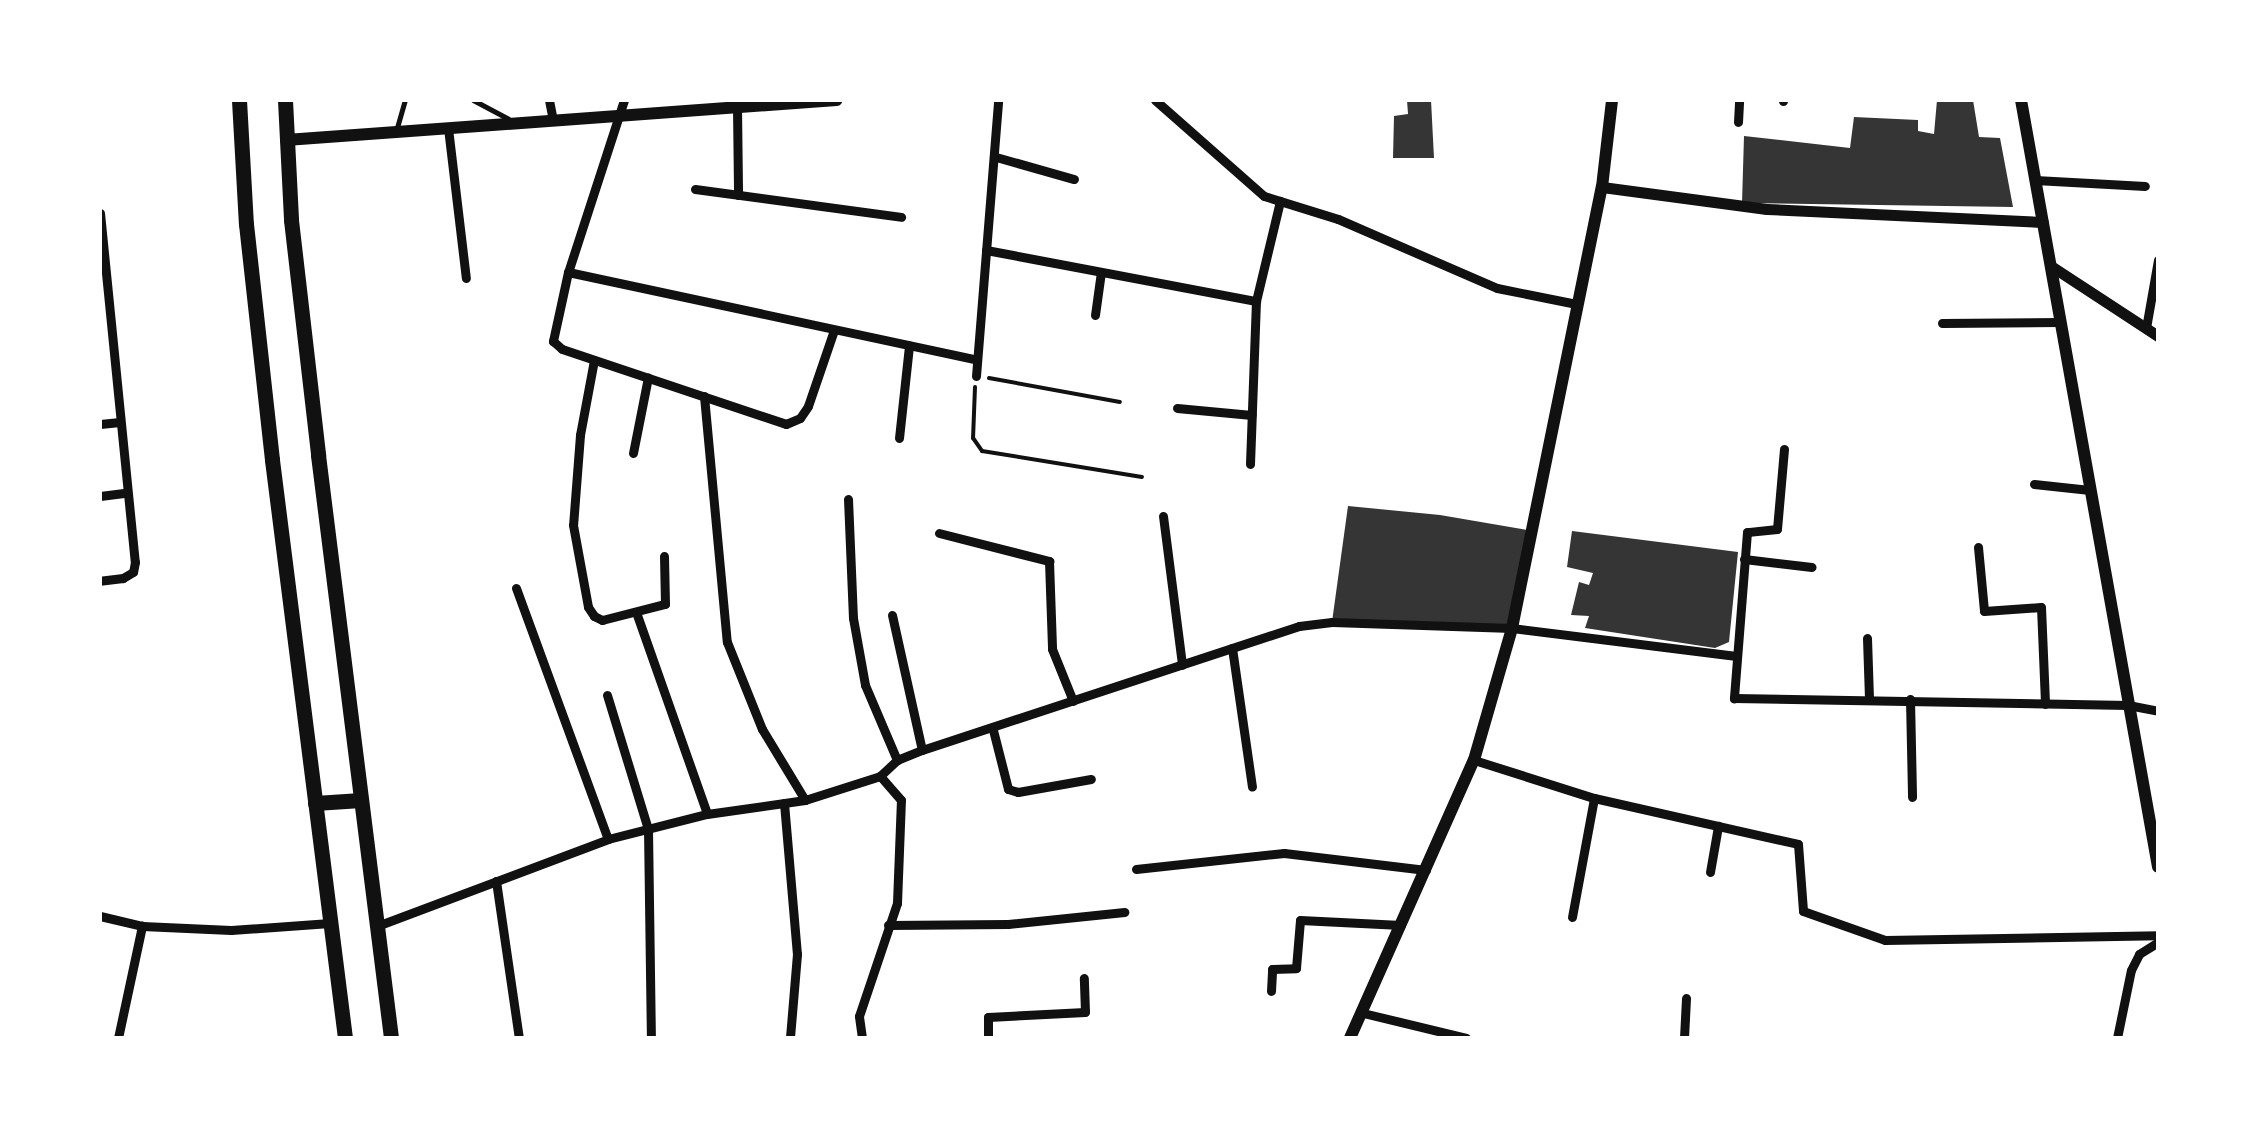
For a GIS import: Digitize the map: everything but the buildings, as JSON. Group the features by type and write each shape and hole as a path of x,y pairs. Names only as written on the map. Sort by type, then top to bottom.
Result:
{"highway":[{"path":"240,100 246,224 345,1038"},
{"path":"285,100 315,435 392,1038"},
{"path":"315,803 361,800"}],"main road":[{"path":"286,140 837,100"},
{"path":"1350,1038 1404,925 1474,760 1512,628 1602,187 1612,100"},
{"path":"2021,100 2158,867"}],"street":[{"path":"549,100 554,121"},
{"path":"624,100 568,272 553,341 562,349 786,424 800,418 834,330"},
{"path":"976,376 998,100"},
{"path":"1155,100 1264,196 1338,219 1498,288 1576,304"},
{"path":"1738,122 1739,100"},
{"path":"737,107 738,195"},
{"path":"448,128 466,278"},
{"path":"996,158 1074,179"},
{"path":"2035,180 2145,186"},
{"path":"1602,187 1732,206 2042,222"},
{"path":"695,190 901,217"},
{"path":"1250,464 1256,300 1280,201"},
{"path":"100,214 103,285 135,562 133,572 124,578 100,581"},
{"path":"986,250 1256,300"},
{"path":"2146,328 2158,260"},
{"path":"2051,266 2158,336"},
{"path":"568,272 977,360"},
{"path":"1095,314 1102,272"},
{"path":"1942,323 2060,322"},
{"path":"899,438 909,346"},
{"path":"100,354 113,353"},
{"path":"594,360 580,435 573,525 588,608 602,620 660,606 668,599 664,556"},
{"path":"634,452 648,377"},
{"path":"704,396 727,642 762,729 804,800"},
{"path":"1178,408 1252,415"},
{"path":"100,424 120,422"},
{"path":"1784,449 1777,529 1747,532 1734,698 2128,705 2158,712"},
{"path":"2034,484 2090,490"},
{"path":"100,496 126,493"},
{"path":"848,498 853,618 862,668 897,760"},
{"path":"1163,516 1182,665"},
{"path":"938,533 1049,561 1052,650 1073,701"},
{"path":"1978,547 1984,611 2041,606 2045,704"},
{"path":"1744,559 1812,568"},
{"path":"516,588 608,839"},
{"path":"636,612 707,814"},
{"path":"892,615 922,750"},
{"path":"377,926 608,839 707,814 804,800 880,776 897,760 922,750 993,730 1141,675 1299,626 1332,622 1512,628 1736,656"},
{"path":"1867,638 1869,699"},
{"path":"1232,648 1252,787"},
{"path":"607,696 648,829 651,1038"},
{"path":"1910,699 1912,796"},
{"path":"993,730 1008,789 1018,792 1090,780"},
{"path":"1474,760 1594,798 1798,844 1803,911 1885,940 2158,939"},
{"path":"862,1038 859,1016 896,903 901,800 880,776"},
{"path":"1572,917 1594,798"},
{"path":"784,803 797,954 790,1038"},
{"path":"1710,872 1718,826"},
{"path":"1136,869 1284,853 1427,870"},
{"path":"496,881 520,1038"},
{"path":"888,925 1008,924 1124,912"},
{"path":"100,916 142,926 232,930 330,923"},
{"path":"1271,991 1272,968 1296,968 1300,920 1404,925"},
{"path":"118,1038 142,926"},
{"path":"2118,1038 2131,970 2138,954 2158,939"},
{"path":"988,1038 988,1017 1085,1012 1084,978"},
{"path":"1684,1038 1686,998"},
{"path":"1363,1012 1466,1038"}],"lane":[{"path":"396,132 405,100"},
{"path":"473,100 487,112 521,123"}],"path":[{"path":"1120,402 976,376 973,438 982,451 1142,477"}]}
